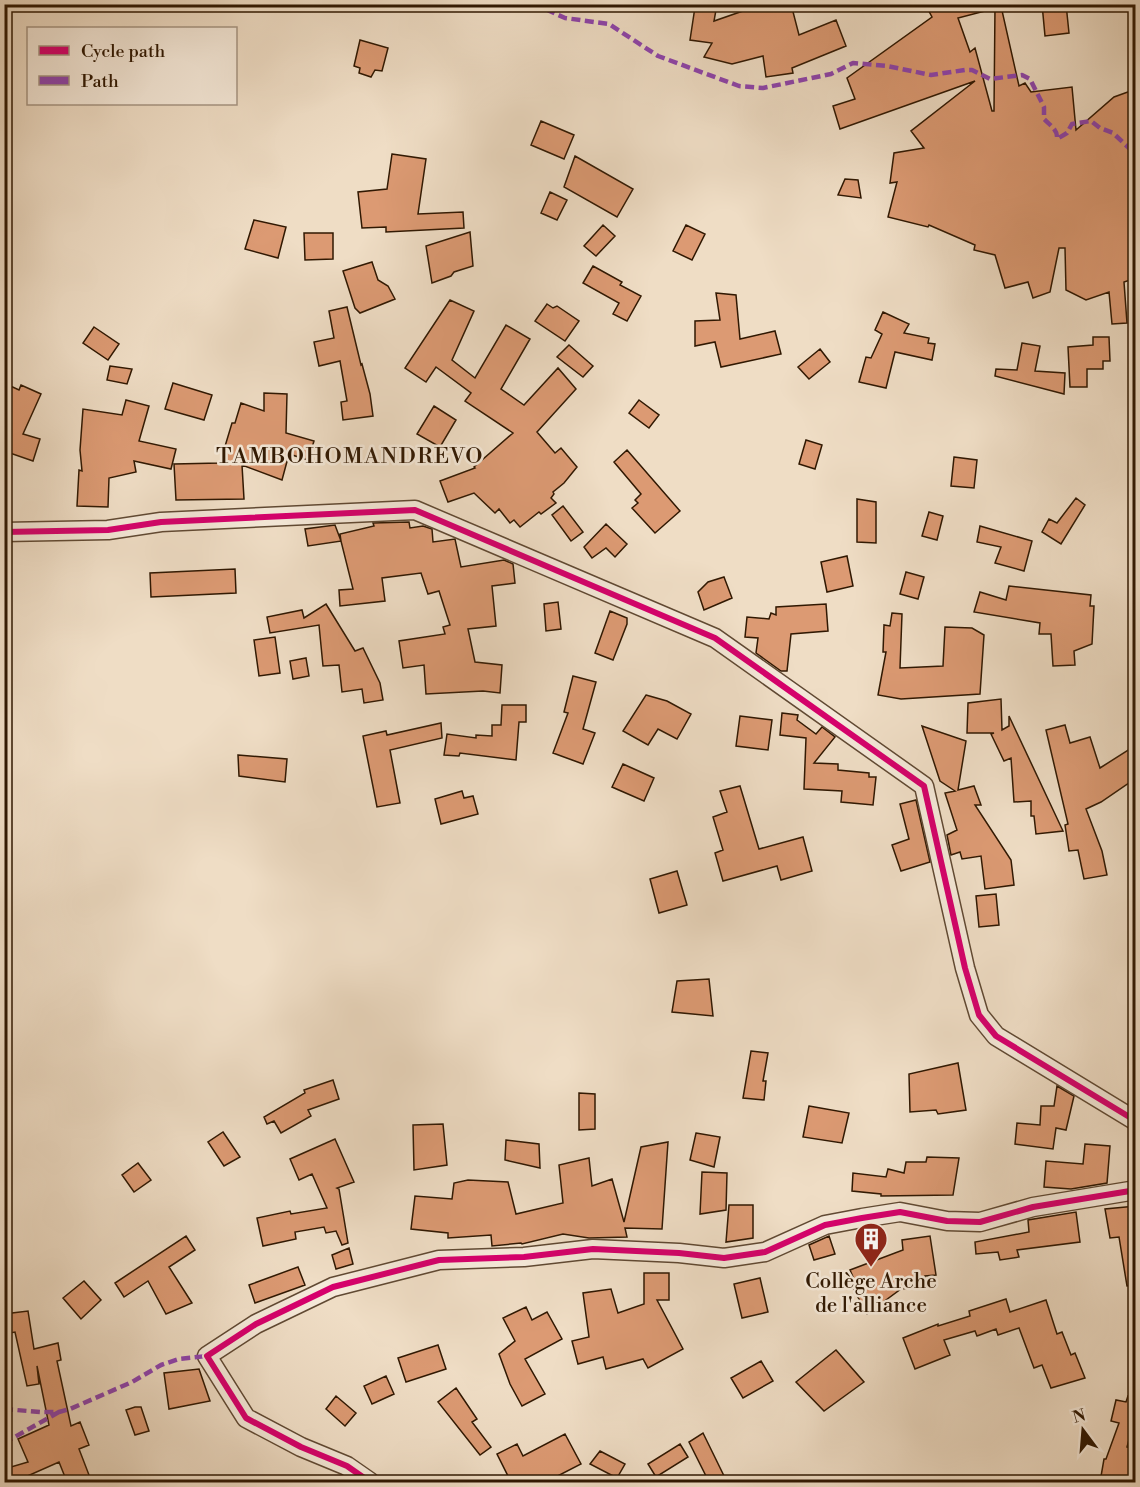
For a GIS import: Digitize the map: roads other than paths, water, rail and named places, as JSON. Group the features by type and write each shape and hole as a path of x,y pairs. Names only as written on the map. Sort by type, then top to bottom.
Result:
{"street":[{"path":"4,532 108,530 161,522 415,510 715,638 924,786 965,969 979,1015 996,1036 1136,1121"},
{"path":"370,1482 347,1466 301,1447 246,1418 207,1356 256,1324 333,1287 440,1260 524,1257 593,1249 679,1253 724,1258 765,1252 825,1225 862,1218 900,1212 947,1221 980,1222 1033,1207 1136,1190"}],"place":[{"name":"Collège Arche de l'alliance","path":"871,1268"}],"district":[{"name":"TAMBOHOMANDREVO","path":"350,455"}]}
